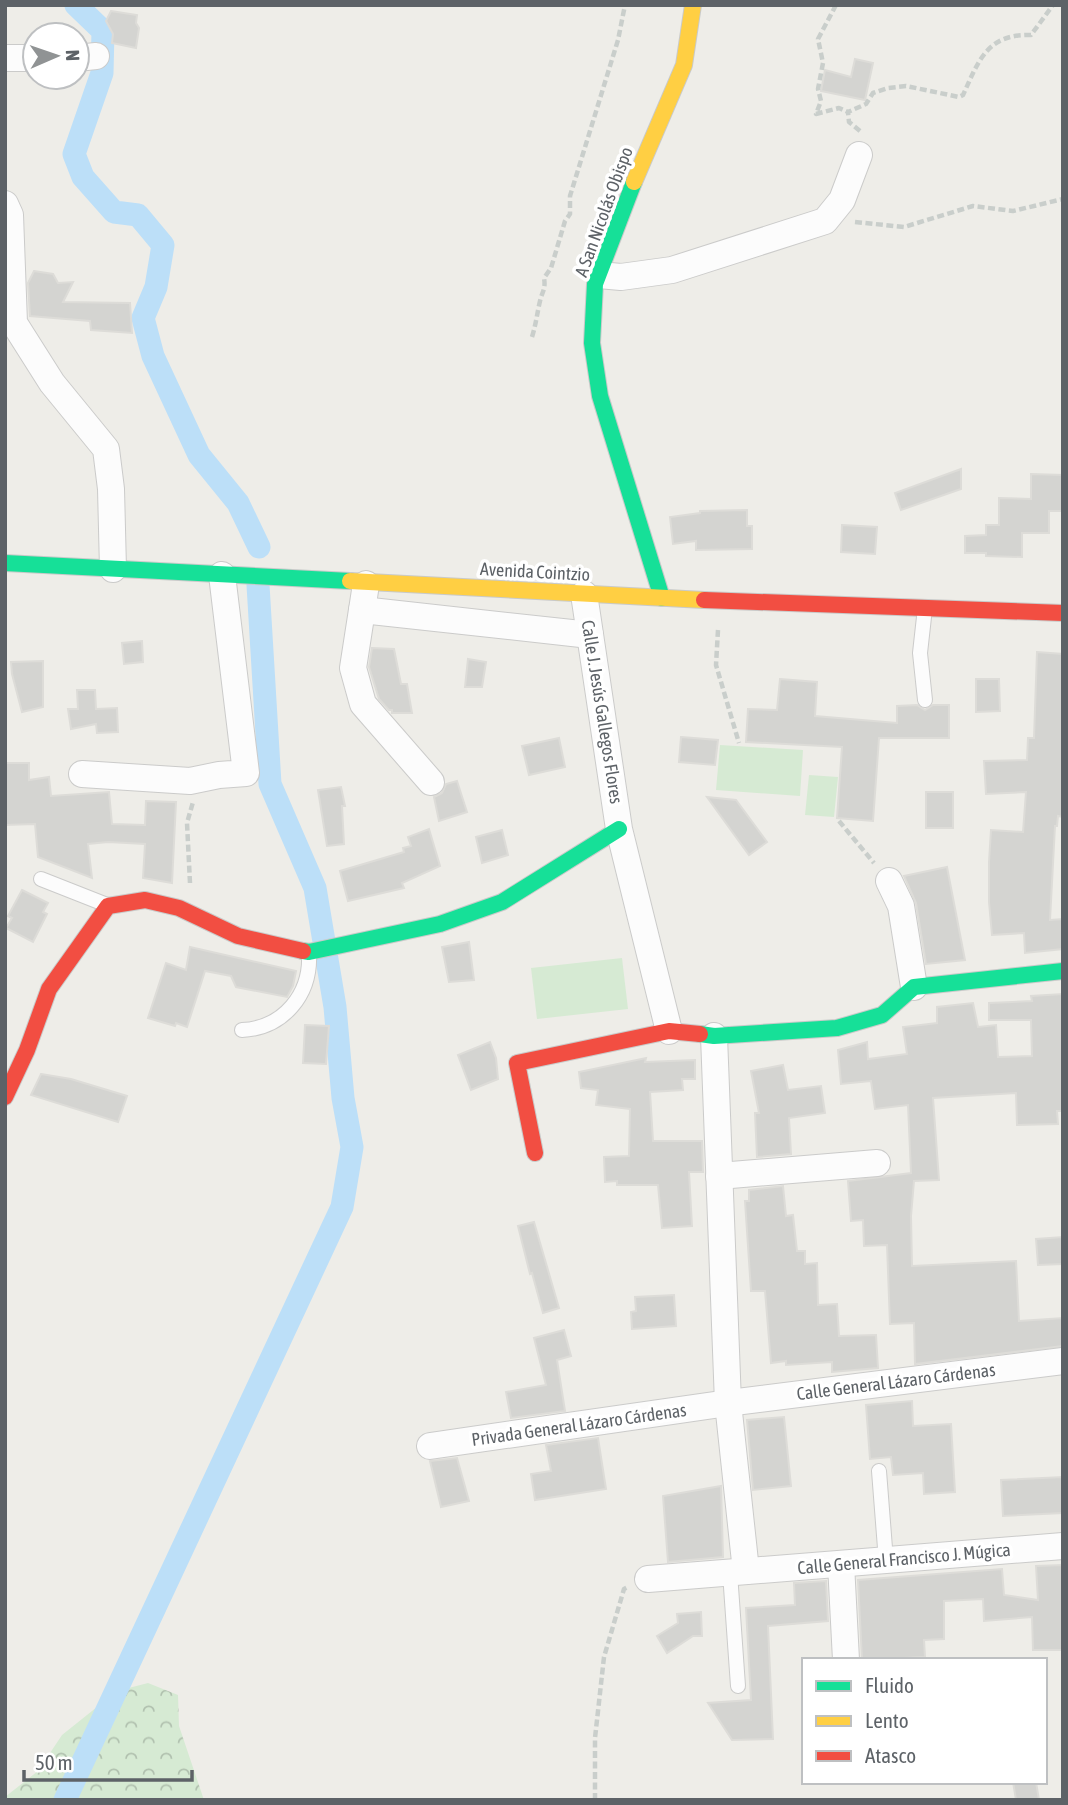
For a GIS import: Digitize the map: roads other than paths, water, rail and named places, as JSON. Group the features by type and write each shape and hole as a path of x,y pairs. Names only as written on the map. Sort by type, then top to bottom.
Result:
{"main road":[{"name":"A San Nicolás Obispo","path":"662,598 600,396 592,343 595,284 637,173 684,65 692,5"},
{"name":"Avenida Cointzio","path":"5,563 718,601 1063,613"},
{"name":"Calle J. Jesús Gallegos Flores","path":"318,950 440,924 502,902 620,830"},
{"path":"5,1097 27,1050 49,989 108,905 145,900 179,908 238,936 318,950"},
{"path":"535,1153 517,1063 669,1031 714,1036 837,1028 882,1015 914,987 1063,971"}],"street":[{"path":"599,275 621,277 672,270 825,221 842,200 859,155"},
{"path":"5,204 10,215 14,323 52,383 106,449 111,489 113,569"},
{"path":"82,774 190,781 246,773 222,575"},
{"path":"366,584 353,668 363,704 430,782"},
{"name":"Calle J. Jesús Gallegos Flores","path":"584,594 620,830 669,1031"},
{"path":"362,610 590,635"},
{"path":"889,881 901,906 914,987"},
{"path":"714,1036 738,1572"},
{"path":"719,1176 877,1163"},
{"name":"Calle General Lázaro Cárdenas","path":"729,1403 1063,1361"},
{"name":"Privada General Lázaro Cárdenas","path":"430,1446 729,1403"},
{"name":"Calle General Francisco J. Múgica","path":"648,1579 1063,1546"},
{"path":"841,1564 846,1658"}],"lane":[{"path":"925,608 920,653 925,700"},
{"path":"41,879 108,905"},
{"path":"242,1030 257,1029 275,1020 299,1001 318,950"},
{"path":"879,1471 886,1561"},
{"path":"738,1572 738,1686"}],"waterway":[{"path":"76,5 103,31 102,73 74,154 83,177 114,212 138,215 163,245 156,287 143,318 153,356 199,455 238,503 259,547"},
{"path":"65,1800 342,1207 352,1147 343,1098 335,1007 315,888 270,784 258,585"}]}
